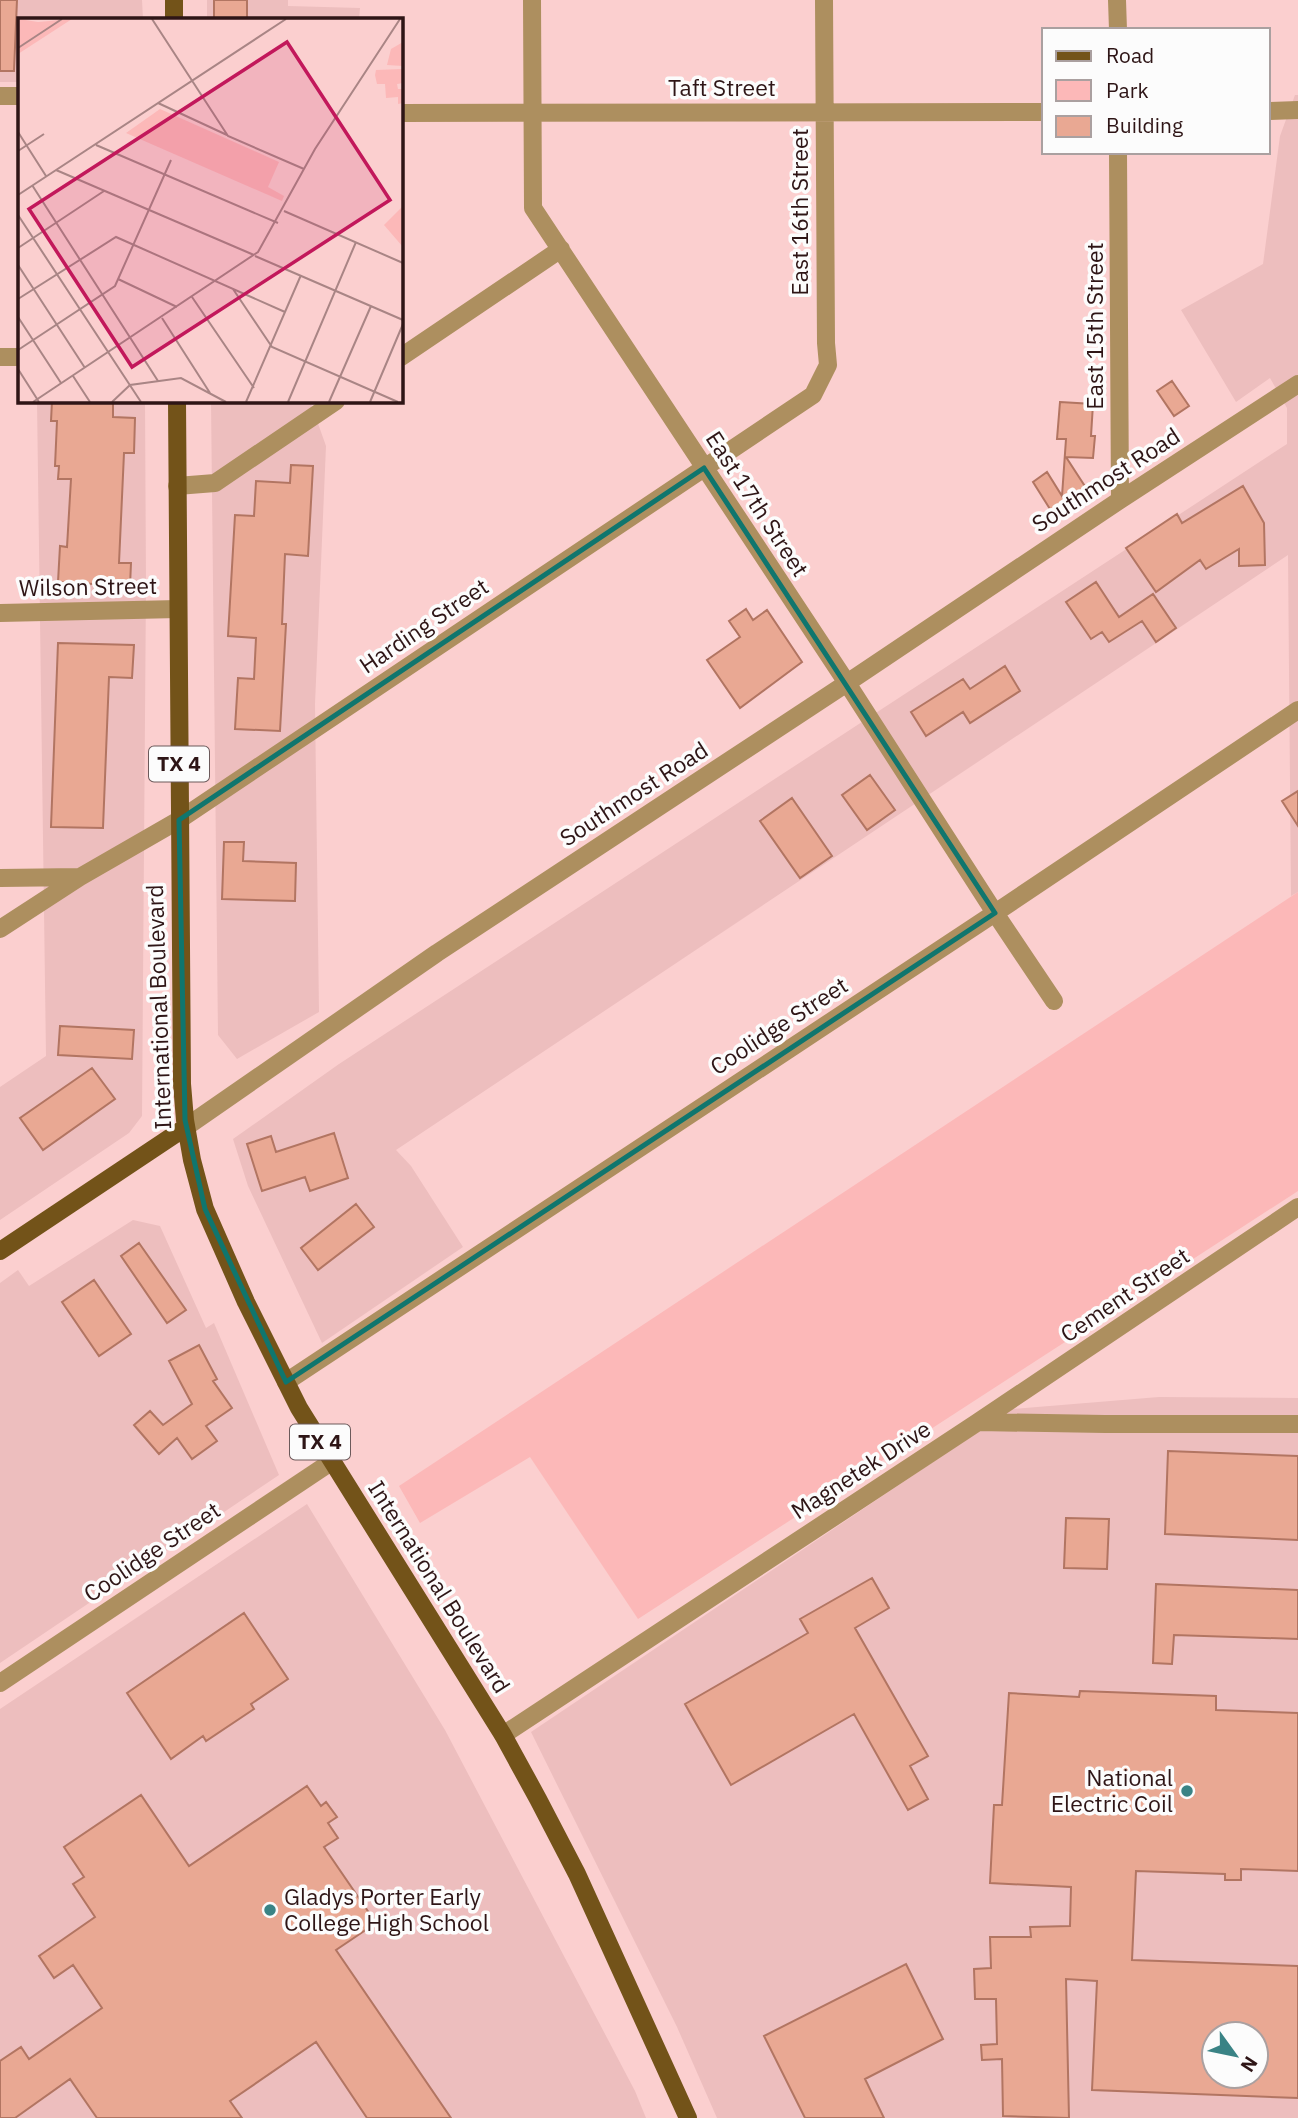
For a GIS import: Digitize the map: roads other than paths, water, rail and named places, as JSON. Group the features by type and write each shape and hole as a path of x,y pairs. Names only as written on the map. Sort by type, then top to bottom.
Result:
{"main road":[{"path":"174,0 174,18"},
{"name":"International Boulevard","path":"177,402 181,1072 186,1127 205,1209 246,1302 299,1408 503,1735 578,1874 688,2118"},
{"name":"Southmost Road","path":"0,1251 186,1127"}],"street":[{"name":"East 17th Street","path":"532,0 533,208 1054,1001"},
{"name":"East 16th Street","path":"792,410 813,396 828,365 824,0"},
{"path":"1118,0 1118,28"},
{"path":"0,96 18,96"},
{"path":"1270,111 1298,110"},
{"name":"Taft Street","path":"402,113 1042,112"},
{"name":"East 15th Street","path":"1118,154 1120,499"},
{"path":"402,356 561,249"},
{"path":"0,357 18,357"},
{"name":"Southmost Road","path":"186,1127 438,953 1120,499 1298,384"},
{"path":"177,486 215,483 336,402"},
{"name":"Harding Street","path":"0,929 80,877 179,820 792,410"},
{"name":"Wilson Street","path":"0,613 178,609"},
{"name":"Coolidge Street","path":"286,1382 1298,710"},
{"name":"Harding Street","path":"0,878 80,877"},
{"name":"Cement Street","path":"978,1422 1298,1207"},
{"path":"978,1422 1298,1424"},
{"name":"Magnetek Drive","path":"503,1735 978,1422"},
{"name":"Coolidge Street","path":"0,1683 331,1462"}],"place":[{"name":"National Electric Coil","path":"1187,1791"},
{"name":"Gladys Porter Early College High School","path":"270,1910"}]}
